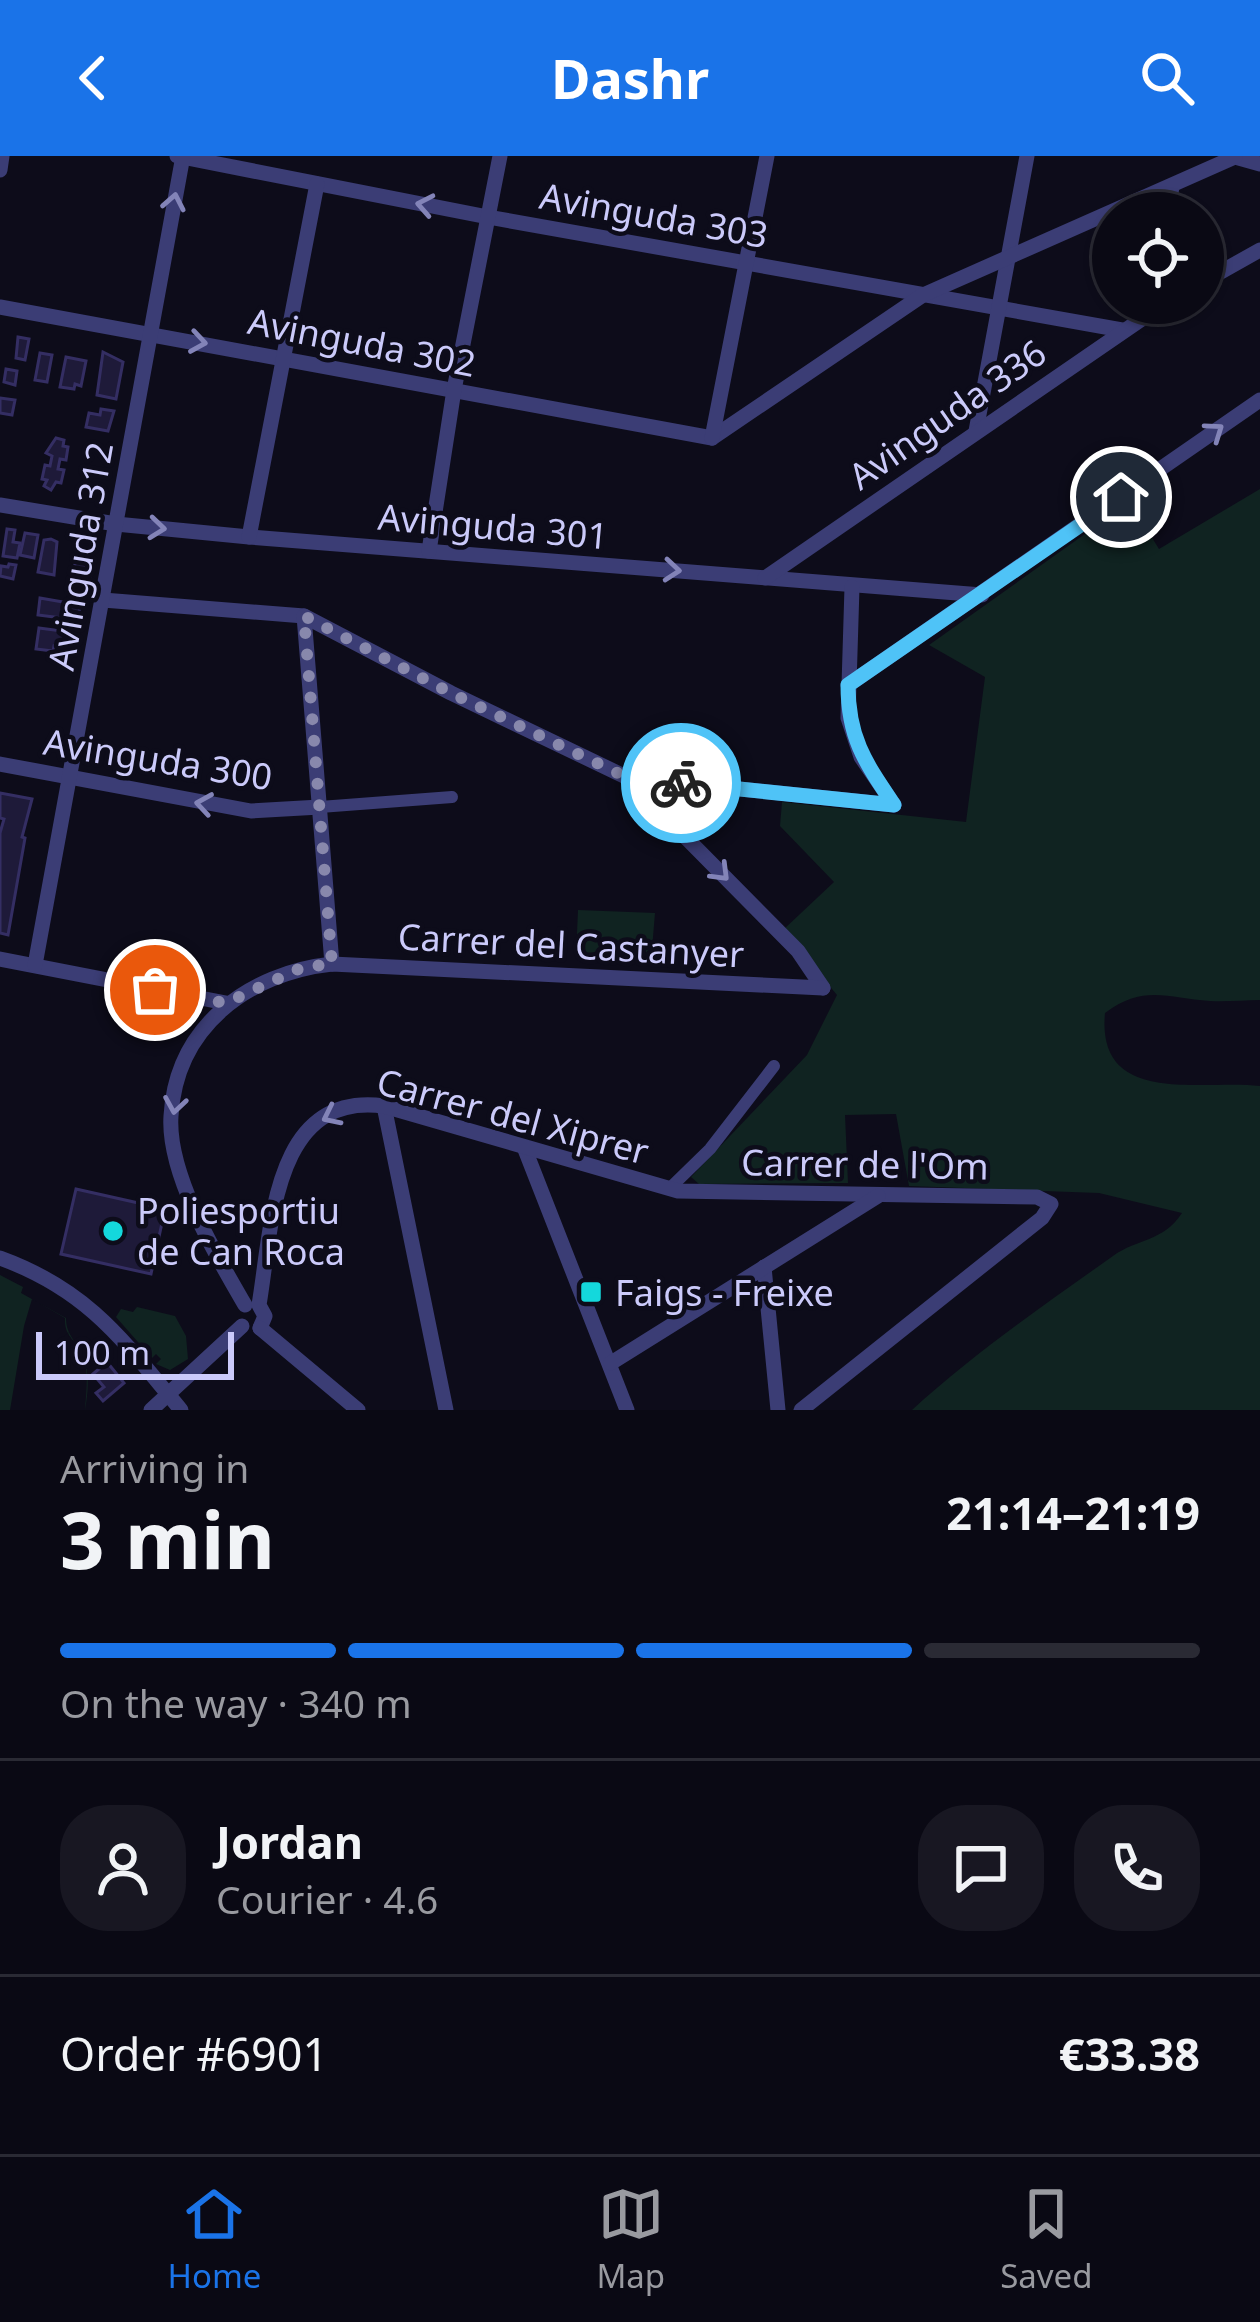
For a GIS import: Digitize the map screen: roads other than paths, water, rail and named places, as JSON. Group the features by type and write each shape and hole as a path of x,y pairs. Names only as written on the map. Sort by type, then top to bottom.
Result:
{"street":[{"path":"0,170 2,156"},
{"name":"Avinguda 303","path":"181,156 488,218 1122,330"},
{"name":"Avinguda 312","path":"35,965 181,156"},
{"path":"429,550 454,390 500,156"},
{"path":"712,438 767,156"},
{"path":"976,431 1027,156"},
{"path":"712,438 923,296 1235,157 1260,164"},
{"path":"249,537 317,184"},
{"path":"1171,192 1172,187"},
{"path":"1224,270 1260,250"},
{"name":"Avinguda 302","path":"0,307 712,438"},
{"name":"Avinguda 336","path":"765,578 1129,324"},
{"path":"848,685 1260,400"},
{"name":"Avinguda 301","path":"0,505 116,524 249,537 982,595"},
{"path":"103,600 304,616 626,777 894,805 861,757 848,718 853,586"},
{"path":"304,616 332,964"},
{"name":"Avinguda 300","path":"0,764 251,811 452,797"},
{"name":"Carrer del Castanyer","path":"252,1305 204,1234 182,1174 170,1118 198,1036 226,1003 303,967 332,964 823,988 798,951 626,777"},
{"path":"0,959 226,1003"},
{"path":"674,1190 774,1066"},
{"name":"Carrer del Xiprer","path":"252,1305 281,1179 300,1137 343,1108 362,1103 383,1106 674,1190"},
{"path":"383,1106 446,1410"},
{"path":"524,1147 627,1410"},
{"name":"Carrer de l'Om","path":"674,1190 1037,1197 1051,1204 1042,1218 801,1410"},
{"path":"611,1363 880,1195"},
{"path":"0,1258 50,1279 92,1306 181,1410"},
{"path":"764,1268 778,1410"},
{"path":"252,1305 265,1316 260,1328 242,1326 238,1315 252,1305"},
{"path":"151,1410 242,1326"},
{"path":"260,1328 358,1410"}],"place":[{"name":"Poliesportiu de Can Roca","path":"113,1231"},
{"name":"Faigs - Freixe","path":"591,1292"}]}
